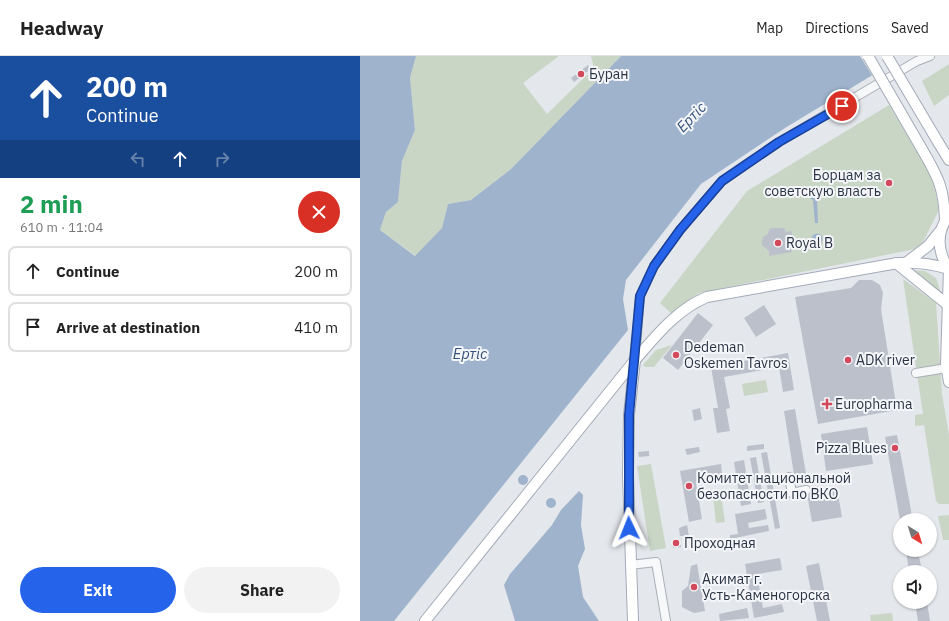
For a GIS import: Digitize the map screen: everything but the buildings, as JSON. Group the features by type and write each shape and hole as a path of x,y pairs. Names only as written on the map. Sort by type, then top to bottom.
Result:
{"main road":[{"path":"868,56 938,177 944,197 947,217 940,231 928,246 902,262"},
{"path":"887,56 949,160"},
{"path":"940,231 939,239 941,255 949,269 946,356 949,382"},
{"path":"902,262 948,305"},
{"path":"425,621 635,360 683,311 694,302 706,297 902,262 932,264 949,269"},
{"path":"946,356 949,342"},
{"path":"633,621 628,476 635,360"},
{"path":"612,388 620,385 626,387 632,392"}],"street":[{"path":"635,360 640,296 654,266 680,230 722,181 779,142 918,61 930,56"},
{"path":"916,372 947,368"},
{"path":"789,477 792,494 806,490"},
{"path":"630,565 656,562 666,621"}],"green space":[{"path":"416,56 559,56 523,83 547,114 594,68 591,56 621,56 511,169 471,200 448,204 442,228 416,256 380,230 386,212 398,202 402,161 415,130 410,78"},
{"path":"949,64 949,95 934,106 922,81"},
{"path":"889,105 933,179 939,210 920,248 699,293 671,313 660,303 747,191"},
{"path":"911,270 925,271 936,278 941,298"},
{"path":"903,279 936,303 942,394 949,435 949,504 939,504 936,501 924,425 915,426 915,415 923,414"},
{"path":"672,345 654,367 645,367 643,365 656,350"},
{"path":"766,380 768,392 744,396 742,384"},
{"path":"651,464 666,548 650,551 637,466"},
{"path":"721,494 725,522 716,523 713,496"},
{"path":"949,515 949,540 943,540 938,516"},
{"path":"892,613 893,621 871,621 870,615"}],"water":[{"name":"Ертіс","path":"360,56 416,56 410,78 415,130 402,161 398,202 386,212 380,230 415,256 442,228 448,204 471,200 511,169 621,56 904,56 785,128 701,184 626,280 623,299 628,330 394,621 360,621"},
{"path":"813,190 818,192 819,195 817,200 818,223 815,223 813,200 809,195"},
{"path":"815,234 819,234 821,235 821,243 815,244 812,241 812,237"},
{"path":"521,475 525,475 527,476 527,484 521,485 518,482 518,478"},
{"path":"579,491 583,495 581,525 585,549 578,566 583,597 599,621 515,621 504,585 510,574 552,525 561,510"},
{"path":"551,498 556,503 551,508 546,503"}],"pier":[{"path":"860,56 905,56 906,57 873,77"}],"place":[{"name":"Буран","path":"581,74"},
{"name":"Борцам за советскую власть","path":"889,183"},
{"name":"Royal B","path":"778,243"},
{"name":"Dedeman Oskemen Tavros","path":"676,355"},
{"name":"ADK river","path":"848,360"},
{"name":"Europharma","path":"827,404"},
{"name":"Pizza Blues","path":"895,448"},
{"name":"Комитет национальной безопасности по ВКО","path":"689,486"},
{"name":"Проходная","path":"676,543"},
{"name":"Акимат г. Усть-Каменогорска","path":"694,587"}],"route":[{"path":"629,528 629,415 640,296 654,266 680,230 722,181 779,142 842,106"}]}
